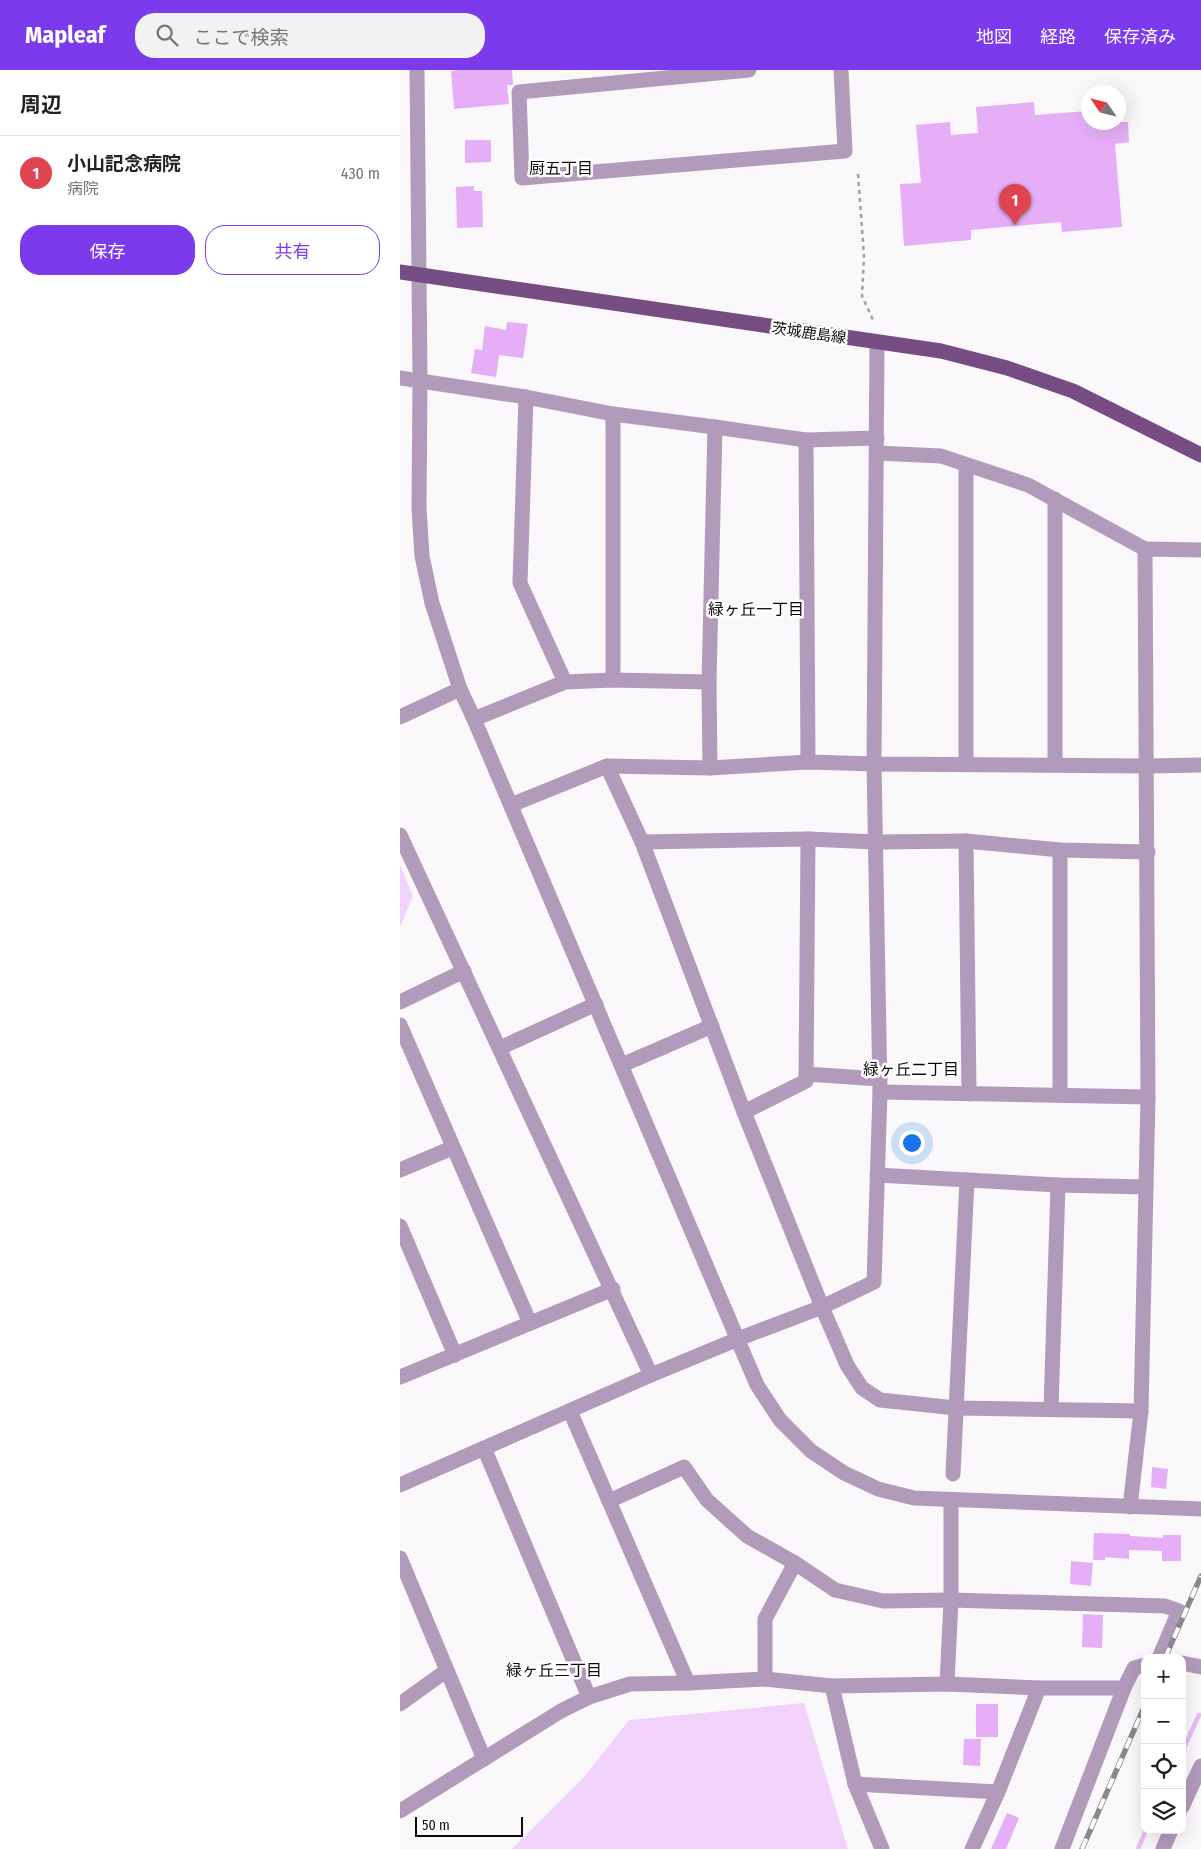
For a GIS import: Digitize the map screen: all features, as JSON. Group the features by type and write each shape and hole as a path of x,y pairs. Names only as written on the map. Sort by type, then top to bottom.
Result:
{"main road":[{"name":"茨城鹿島線","path":"400,272 941,352 1015,371 1073,391 1201,455"}],"street":[{"path":"417,70 420,380 418,508 422,556 432,603 460,688 757,1385 780,1420 811,1451 844,1473 878,1489 914,1498 1201,1509"},
{"path":"749,70 614,77 519,92 522,178 845,151 841,70"},
{"path":"400,1485 651,1375 822,1307 874,1282 880,1085 874,764 877,342"},
{"path":"400,378 613,414 715,426 806,440 877,446 941,456 1028,485 1145,549 1201,550"},
{"path":"526,398 520,583 565,682"},
{"path":"613,414 613,680"},
{"path":"710,768 709,682 715,426"},
{"path":"806,440 808,762"},
{"path":"966,465 966,764"},
{"path":"1055,499 1055,765"},
{"path":"1130,1507 1141,1411 1148,1097 1145,549"},
{"path":"474,719 565,682 613,680 709,682"},
{"path":"400,717 460,688"},
{"path":"511,805 608,766 710,768 808,762 1201,765"},
{"path":"608,766 642,842 744,1112 822,1307 847,1366 862,1388 880,1400 956,1408 1141,1411"},
{"path":"400,834 613,1289 651,1375"},
{"path":"642,842 808,839 876,842 966,842 1060,850 1148,852"},
{"path":"744,1112 806,1081 808,839"},
{"path":"966,842 969,1094"},
{"path":"1060,850 1060,1095"},
{"path":"400,1002 464,970"},
{"path":"500,1048 596,1004"},
{"path":"400,1025 452,1148 530,1323"},
{"path":"622,1065 712,1026"},
{"path":"806,1074 880,1085 969,1094 1148,1097"},
{"path":"400,1170 452,1148"},
{"path":"877,1176 1058,1185 1146,1187"},
{"path":"953,1474 966,1180"},
{"path":"1051,1409 1058,1185"},
{"path":"400,1226 454,1355"},
{"path":"400,1377 613,1289"},
{"path":"570,1411 688,1684"},
{"path":"484,1448 589,1697"},
{"path":"608,1501 684,1467 707,1500 746,1536 795,1563 835,1590 883,1601 951,1600 1165,1606 1179,1611 1161,1654"},
{"path":"947,1684 951,1600 951,1500"},
{"path":"400,1558 484,1759"},
{"path":"765,1679 765,1619 795,1563"},
{"path":"1186,1664 1201,1667"},
{"path":"1062,1849 1124,1688 1134,1668 1141,1665"},
{"path":"400,1704 446,1671"},
{"path":"400,1811 561,1711 589,1697 630,1684 688,1684 765,1679 832,1686 947,1684 1039,1688 1124,1688"},
{"path":"832,1686 855,1784 882,1849"},
{"path":"972,1849 998,1792 1039,1688"},
{"path":"1186,1798 1201,1766"},
{"path":"855,1784 998,1792"},
{"path":"1163,1849 1170,1834"}],"path":[{"path":"858,174 864,256 862,296 874,322"}],"shaded area":[{"path":"400,865 413,896 400,927"},
{"path":"804,1703 848,1849 512,1849 584,1777 629,1720"}],"building":[{"path":"512,70 513,85 507,85 509,104 454,109 451,71"},
{"path":"1034,102 1035,115 1081,112 1081,130 1126,130 1126,122 1128,122 1129,142 1115,144 1122,227 1062,232 1061,222 971,230 971,240 904,246 900,184 921,183 916,125 950,122 951,135 978,133 976,107"},
{"path":"465,140 491,140 491,162 465,163"},
{"path":"474,186 474,191 482,191 483,227 457,228 456,187"},
{"path":"507,322 528,324 523,358 499,355 496,377 471,373 475,349 482,350 485,326 506,330"},
{"path":"1152,1467 1168,1469 1166,1489 1151,1487"},
{"path":"1094,1533 1130,1534 1130,1536 1163,1538 1163,1535 1181,1535 1181,1561 1162,1561 1162,1551 1129,1550 1129,1559 1105,1557 1105,1560 1093,1560"},
{"path":"1071,1561 1093,1563 1091,1586 1070,1584"},
{"path":"1083,1614 1103,1615 1102,1648 1082,1647"},
{"path":"976,1704 998,1704 998,1737 976,1737"},
{"path":"964,1739 981,1739 980,1766 963,1765"},
{"path":"1007,1813 1019,1818 1006,1849 991,1849"}],"waterway":[{"path":"1186,1744 1199,1715"},
{"path":"1138,1849 1144,1834"}],"railway":[{"path":"1167,1654 1201,1576"},
{"path":"1082,1849 1141,1714"}],"place":[{"name":"小山記念病院","path":"1015,225"}],"district":[{"name":"厨五丁目","path":"561,168"},
{"name":"緑ヶ丘一丁目","path":"756,609"},
{"name":"緑ヶ丘二丁目","path":"911,1069"},
{"name":"緑ヶ丘三丁目","path":"554,1670"}]}
